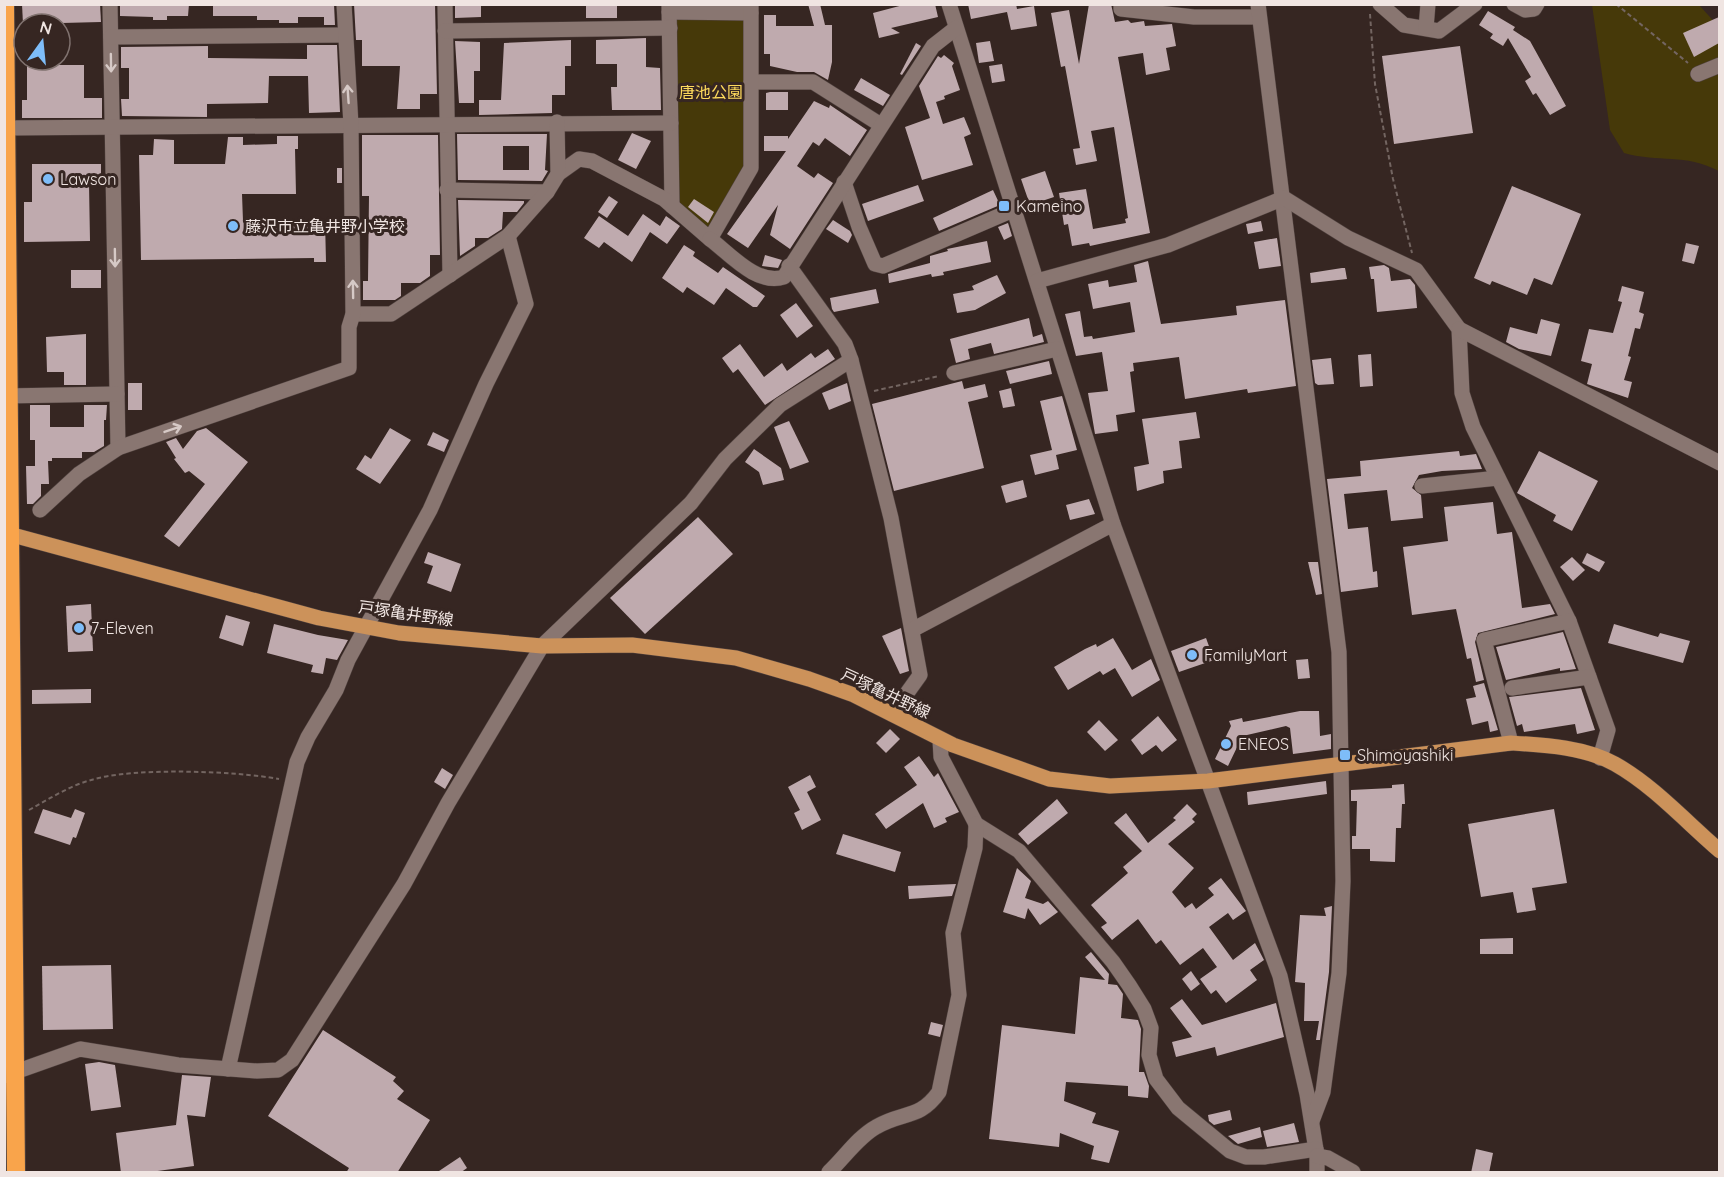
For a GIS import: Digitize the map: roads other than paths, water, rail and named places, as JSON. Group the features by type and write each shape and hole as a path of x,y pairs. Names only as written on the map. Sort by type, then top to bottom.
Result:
{"highway":[{"path":"5,4 10,1074 16,1173"}],"main road":[{"name":"戸塚亀井野線","path":"7,536 319,618 399,633 542,646 632,645 736,658 809,679 854,695 940,740 995,762 1049,779 1110,786 1208,781 1343,762 1511,743 1552,746 1616,764 1651,790 1719,851"}],"street":[{"path":"110,4 118,448"},
{"path":"40,510 79,474 118,448 350,368 349,327 353,314 351,125 344,4"},
{"path":"445,4 450,275"},
{"path":"949,4 1113,524 1280,976 1296,1041 1317,1152 1317,1173"},
{"path":"1122,4 1121,9 1194,17 1258,11 1284,198 1340,652 1344,881 1339,973 1323,1092 1311,1124"},
{"path":"1426,28 1428,4"},
{"path":"1375,8 1404,25 1439,31 1474,4"},
{"path":"445,31 751,9 751,168 710,239"},
{"path":"670,15 672,206"},
{"path":"353,314 392,314 508,236 547,192 558,174 579,159 586,159 646,188 672,206 756,275 775,280 784,277 933,46 956,28"},
{"path":"111,37 344,35"},
{"path":"1698,74 1719,65"},
{"path":"751,82 813,82 881,125"},
{"path":"5,128 557,122 671,123"},
{"path":"557,122 558,174"},
{"path":"844,182 875,264 883,266 1013,210"},
{"path":"447,190 547,192"},
{"path":"1284,198 1348,238 1416,270 1459,329 1719,464"},
{"path":"1037,281 1168,245 1284,198"},
{"path":"228,1069 297,762 308,737 430,510 486,384 526,304 508,236"},
{"path":"789,266 844,344 851,360 891,518 920,675 892,714"},
{"path":"1459,329 1462,393 1473,427 1569,621 1608,730 1600,758"},
{"path":"954,373 1058,349"},
{"path":"10,1074 80,1049 178,1065 228,1069 278,1070 292,1060 404,884 448,803 542,646 691,503 725,459 780,405 851,360"},
{"path":"7,396 117,394"},
{"path":"1422,486 1498,478"},
{"path":"912,630 1113,524"},
{"path":"1511,743 1484,640 1569,621"},
{"path":"1512,688 1589,677"},
{"path":"829,1173 874,1127 920,1113 931,1104 939,1092 959,995 952,933 975,848 976,824 941,757 940,740"},
{"path":"976,824 1019,851 1113,962 1144,1009 1151,1028 1149,1054 1156,1079 1178,1108 1230,1151 1246,1157 1317,1152 1353,1173"}],"place":[{"name":"Lawson","path":"48,179"},
{"name":"Kameino","path":"1004,206"},
{"name":"藤沢市立亀井野小学校","path":"233,226"},
{"name":"7-Eleven","path":"79,628"},
{"name":"FamilyMart","path":"1192,655"},
{"name":"ENEOS","path":"1226,744"},
{"name":"Shimoyashiki","path":"1345,755"}],"park label":[{"name":"唐池公園","path":"711,92"}]}
